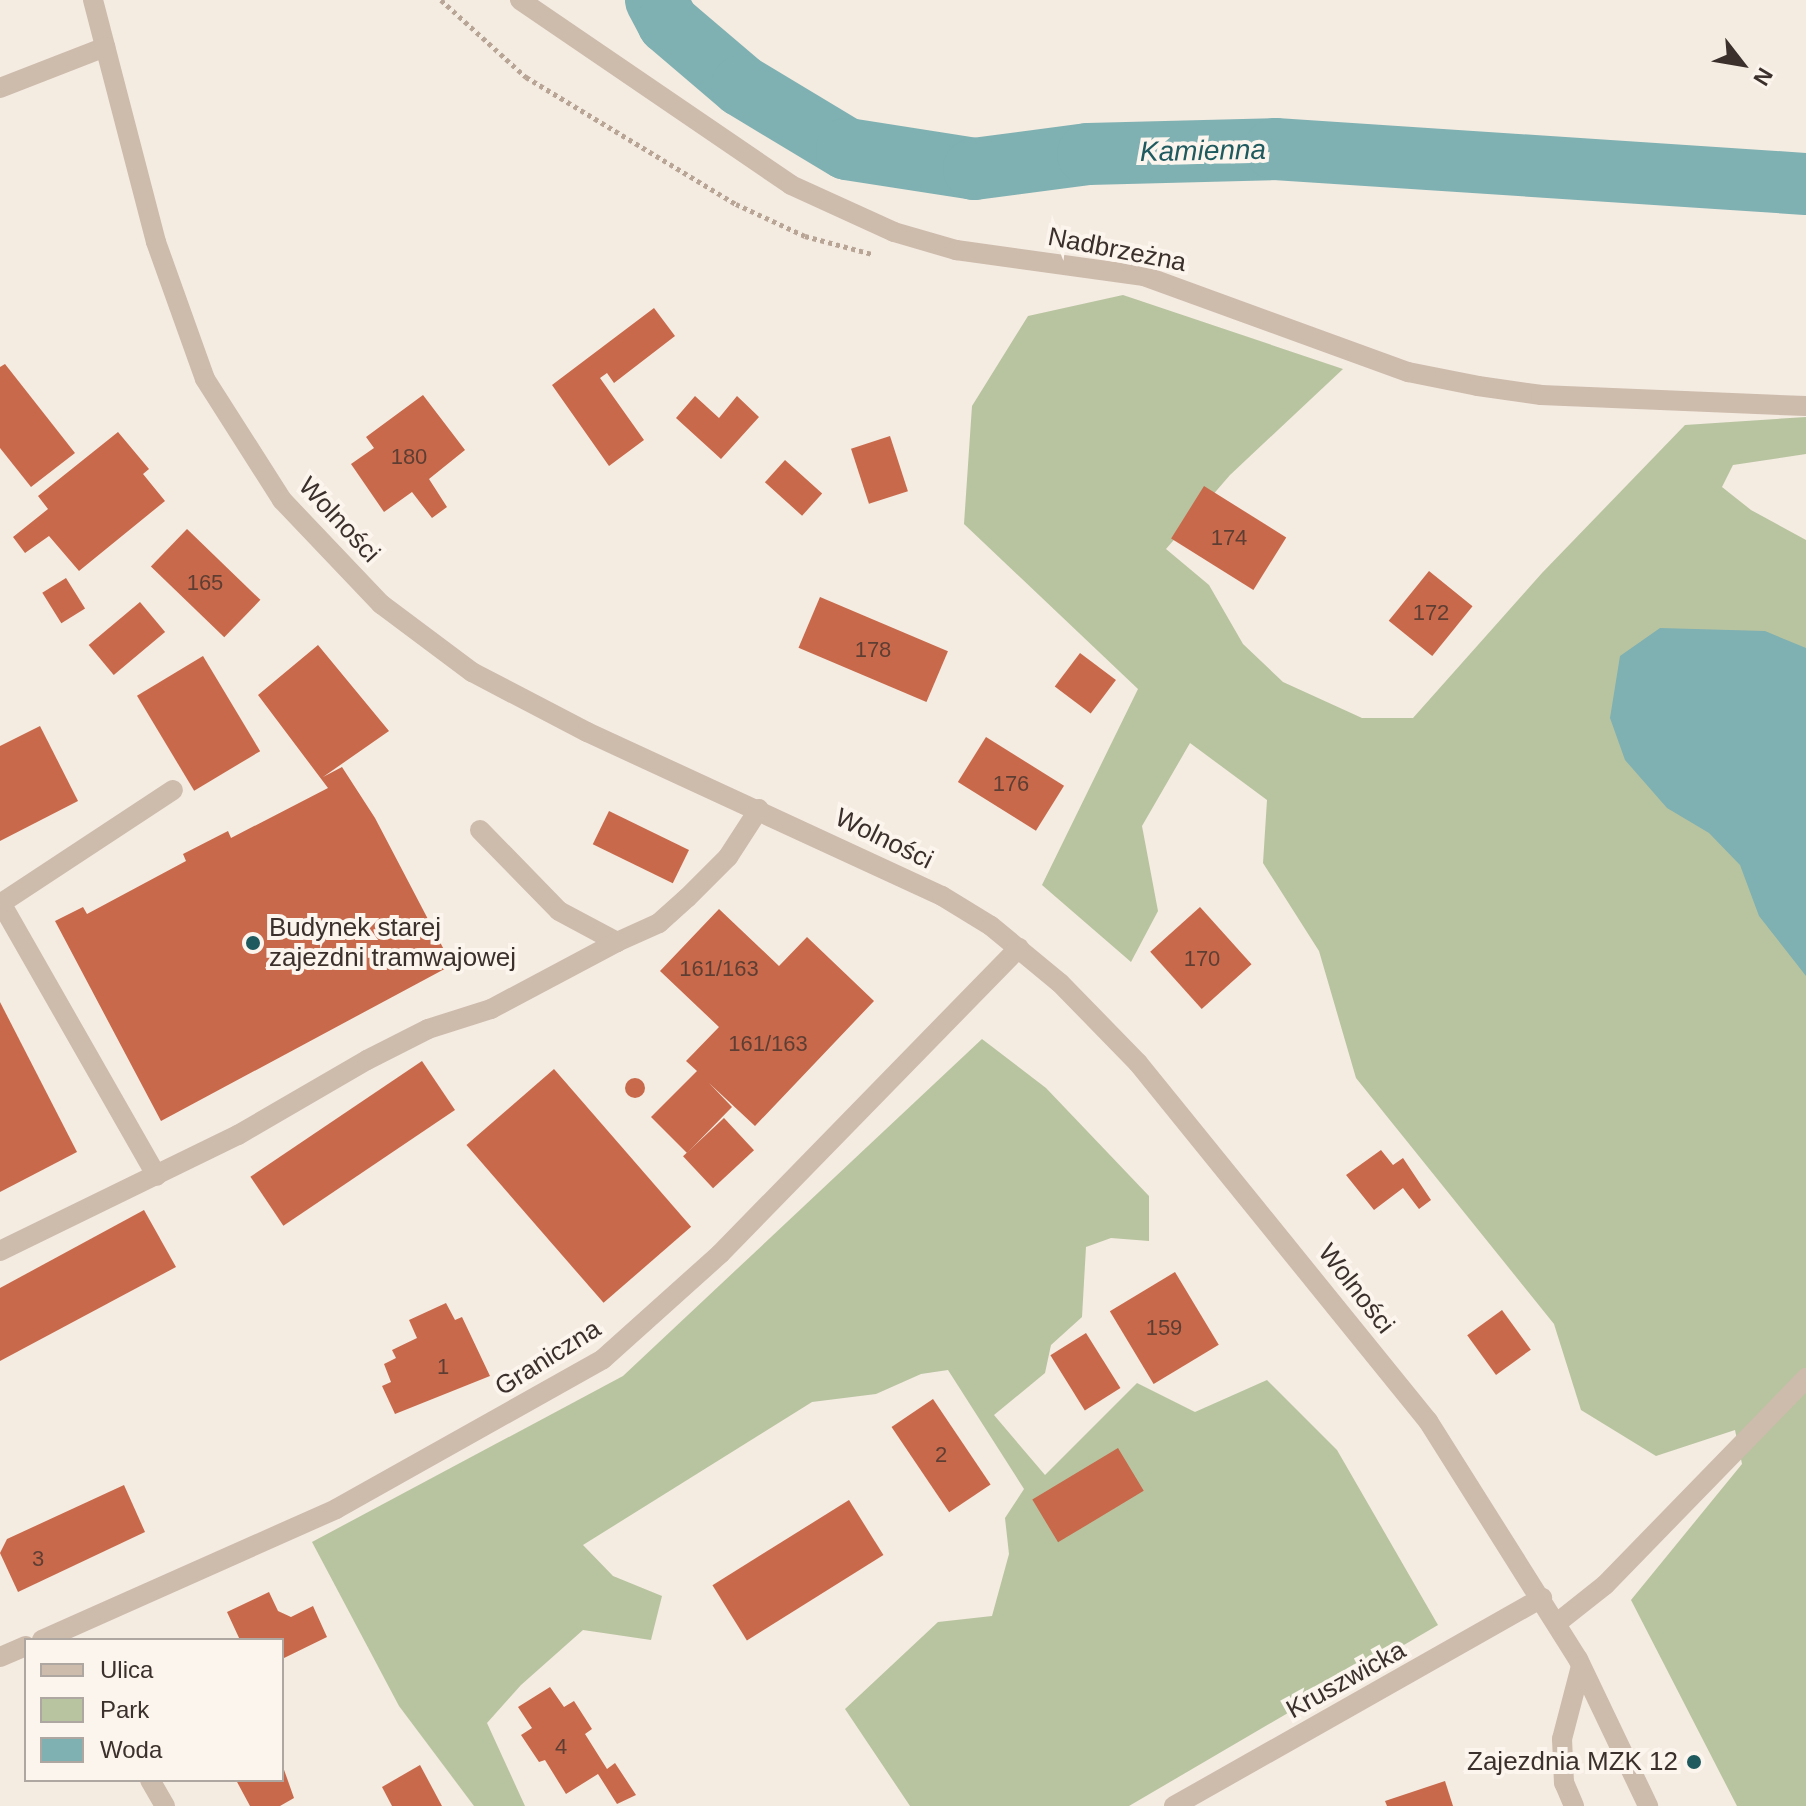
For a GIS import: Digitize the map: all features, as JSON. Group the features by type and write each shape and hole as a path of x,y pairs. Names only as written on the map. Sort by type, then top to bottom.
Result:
{"street":[{"name":"Wolności","path":"93,0 156,242 205,379 282,500 381,604 472,672 587,732 942,896 1019,948 1138,1063 1428,1421 1557,1623 1648,1806"},
{"name":"Nadbrzeżna","path":"520,0 791,185 894,232 956,250 1144,276 1408,372 1478,386 1541,395 1806,406"},
{"path":"0,88 105,47"},
{"path":"157,1176 1,903 173,790"},
{"path":"0,1251 157,1176 428,1029 491,1009 659,923 728,857 759,809"},
{"path":"480,830 559,911 617,942"},
{"name":"Graniczna","path":"71,1635 336,1509 603,1359 720,1254 1019,948"},
{"path":"1557,1623 1605,1585 1806,1378"},
{"name":"Kruszwicka","path":"1174,1806 1542,1598"},
{"path":"0,1657 24,1647"},
{"path":"1574,1806 1564,1783 1562,1739 1581,1666"},
{"path":"151,1782 165,1806"}],"path":[{"path":"441,0 526,77 736,204 805,236 880,255"}],"green space":[{"path":"1123,295 1343,369 1230,475 1166,549 1209,585 1243,644 1283,682 1362,718 1413,718 1542,573 1685,425 1806,417 1806,454 1733,465 1722,487 1751,510 1806,540 1806,1806 1737,1806 1631,1600 1742,1464 1735,1430 1656,1456 1581,1410 1554,1324 1356,1078 1319,951 1263,863 1267,800 1190,743 1142,826 1158,911 1131,962 1042,885 1138,689 964,524 972,406 1028,316"},
{"path":"982,1039 1046,1088 1149,1196 1149,1241 1111,1238 1086,1247 1082,1317 1051,1345 1045,1373 994,1415 1045,1475 1137,1383 1195,1412 1267,1380 1337,1450 1438,1625 1129,1806 910,1806 845,1709 938,1622 992,1616 1009,1554 1005,1518 1024,1489 948,1370 921,1374 876,1394 812,1402 583,1545 613,1576 662,1596 651,1640 583,1630 521,1685 487,1723 525,1806 474,1806 399,1706 312,1542 623,1376"}],"water":[{"path":"1660,628 1765,631 1806,648 1806,976 1759,916 1740,865 1709,833 1667,808 1625,760 1610,718 1620,656"}],"building":[{"path":"654,308 675,336 614,383 607,373 600,378 644,440 609,466 552,385"},
{"path":"5,364 75,453 31,487 0,448 0,367"},
{"path":"423,395 465,450 429,479 447,507 432,518 412,492 384,512 351,464 374,448 366,437"},
{"path":"695,396 719,418 737,396 759,417 721,459 676,418"},
{"path":"118,432 149,469 143,474 165,501 79,571 49,536 25,553 13,537 48,509 38,496"},
{"path":"890,436 908,491 869,504 851,449"},
{"path":"785,460 822,493 802,516 765,482"},
{"path":"1204,486 1286,537 1253,590 1171,539"},
{"path":"187,529 260,600 224,637 151,566"},
{"path":"1429,571 1473,606 1432,656 1389,621"},
{"path":"66,578 85,609 61,623 42,593"},
{"path":"820,597 948,651 926,702 799,648"},
{"path":"140,602 165,632 114,675 89,645"},
{"name":"Budynek starej zajezdni tramwajowej","path":"318,645 389,731 323,777 342,767 375,818 452,965 161,1121 55,921 83,907 87,914 186,861 183,854 228,831 231,838 328,788 258,695"},
{"path":"1080,653 1116,680 1091,714 1055,687"},
{"path":"203,656 260,751 194,791 137,696"},
{"path":"40,726 78,801 0,841 0,746"},
{"path":"986,737 1064,786 1036,831 958,782"},
{"path":"609,811 689,850 673,883 593,844"},
{"path":"1200,907 1252,964 1202,1009 1150,952"},
{"path":"719,909 779,966 807,937 874,1001 755,1126 709,1083 732,1107 687,1153 651,1117 697,1071 686,1061 719,1027 660,971"},
{"path":"0,1002 77,1152 0,1192"},
{"path":"422,1061 455,1110 283,1226 250,1177"},
{"path":"554,1069 691,1227 604,1303 466,1145"},
{"path":"635,1078 642,1081 645,1088 642,1095 635,1098 628,1095 625,1088 628,1081"},
{"path":"724,1118 754,1150 713,1188 683,1156"},
{"path":"1381,1150 1393,1165 1403,1158 1431,1200 1419,1209 1403,1188 1374,1210 1346,1175"},
{"path":"144,1210 176,1267 0,1361 0,1288"},
{"path":"1175,1272 1219,1345 1154,1384 1110,1311"},
{"path":"446,1303 455,1320 462,1317 490,1376 395,1414 382,1386 391,1382 384,1364 396,1358 392,1350 417,1338 409,1320"},
{"path":"1502,1310 1531,1350 1496,1375 1467,1335"},
{"path":"1086,1333 1120,1388 1085,1410 1050,1355"},
{"path":"933,1399 991,1484 949,1512 892,1427"},
{"path":"1118,1448 1144,1491 1058,1542 1032,1500"},
{"path":"124,1485 145,1532 18,1592 0,1553 7,1539"},
{"path":"849,1500 883,1555 747,1640 712,1585"},
{"path":"269,1592 278,1611 291,1617 313,1606 327,1637 284,1658 284,1638 239,1638 227,1612"},
{"path":"550,1687 564,1707 574,1701 592,1729 585,1734 607,1769 615,1763 636,1795 617,1804 598,1774 566,1794 545,1760 539,1762 521,1735 532,1728 518,1707"},
{"path":"420,1765 442,1806 392,1806 382,1787"},
{"path":"284,1770 294,1798 280,1806 250,1806 237,1782 284,1782"},
{"path":"1445,1781 1453,1806 1387,1806 1385,1801"}],"waterway":[{"name":"Kamienna","path":"656,0 668,23 742,86 847,149 974,169 1088,154 1275,149 1806,184"}],"place":[{"name":"Budynek starej zajezdni tramwajowej","path":"253,943"},
{"name":"Zajezdnia MZK 12","path":"1694,1762"}]}
